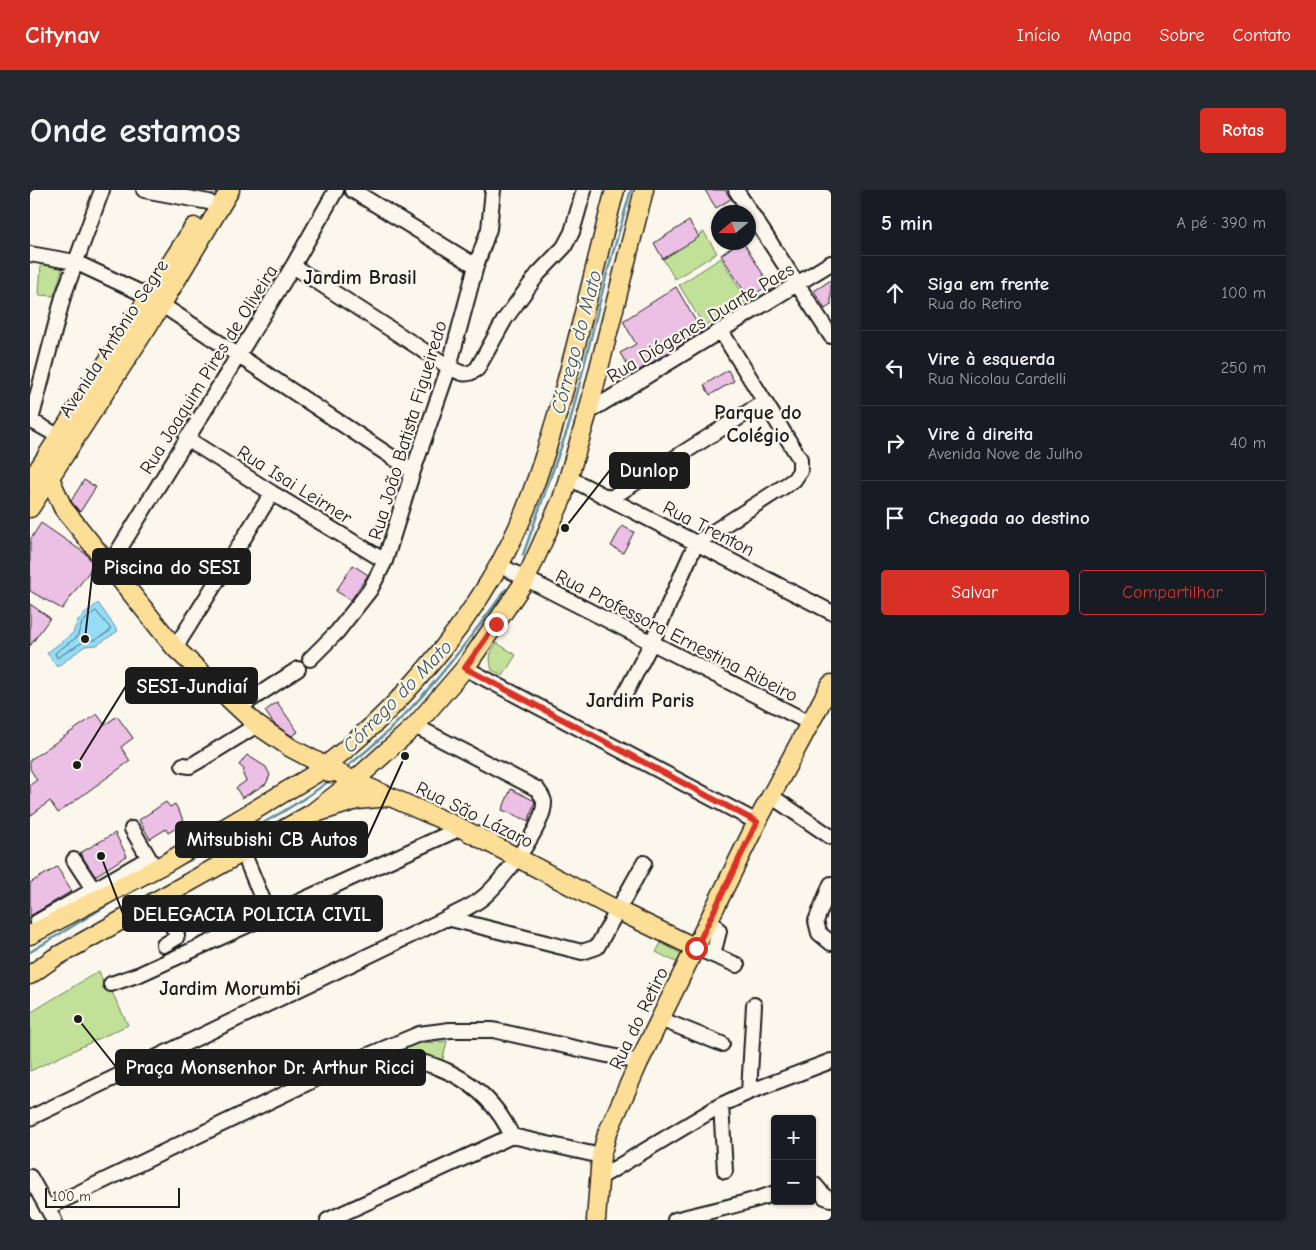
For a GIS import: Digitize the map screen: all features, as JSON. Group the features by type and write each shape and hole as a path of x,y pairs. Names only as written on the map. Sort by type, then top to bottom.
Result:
{"main road":[{"name":"Avenida Antônio Segre","path":"34,490 230,190"},
{"path":"311,814 339,776 351,746 396,703 434,659 503,567 528,504 559,408 615,190"},
{"path":"34,933 69,908 308,778 339,776 415,726 465,668 524,578 552,525 569,478 588,412 644,190"},
{"name":"Avenida Antônio Segre","path":"34,490 60,438 156,301 212,196"},
{"path":"34,490 64,508"},
{"name":"Rua São Lázaro","path":"34,490 64,508 174,648 238,708 291,748 339,776 461,828 617,910 696,948"},
{"name":"Rua do Retiro","path":"596,1220 601,1156 607,1134 639,1062 757,822 831,684"},
{"path":"291,748 308,778"},
{"path":"30,975 54,958 311,814 357,800 390,797"}],"street":[{"path":"60,438 30,420 37,370 102,190"},
{"path":"144,190 212,196"},
{"name":"Rua Joaquim Pires de Oliveira","path":"109,566 293,266 336,190"},
{"path":"352,190 476,266"},
{"name":"Rua João Batista Figueiredo","path":"310,659 354,611 370,590 385,561 448,367 476,266 489,229 494,190"},
{"path":"293,266 448,367 462,374 470,374 477,369 505,320 538,274 564,247 572,232 584,190"},
{"path":"736,190 831,336"},
{"path":"30,254 76,262 156,301 413,471"},
{"name":"Rua Diógenes Duarte Paes","path":"588,412 831,263"},
{"path":"624,696 652,642 696,543 794,480 800,470 800,459 721,331"},
{"path":"611,498 764,402"},
{"name":"Rua Isai Leirner","path":"186,438 272,493 385,561"},
{"name":"Rua Trenton","path":"569,478 831,612"},
{"path":"174,648 272,493"},
{"name":"Rua Professora Ernestina Ribeiro","path":"503,567 810,723"},
{"path":"465,668 757,822"},
{"path":"238,708 298,669"},
{"path":"183,765 190,766 198,762 257,724"},
{"path":"30,1118 447,918 481,899 498,884 518,858 542,815 544,801 538,789 415,726"},
{"path":"771,796 831,837"},
{"path":"111,984 140,974 461,828"},
{"path":"132,829 152,863"},
{"path":"243,852 270,915"},
{"path":"74,860 96,893"},
{"path":"447,918 582,952 597,947 644,863"},
{"path":"831,884 816,922 818,933 831,943"},
{"path":"158,899 177,935 176,938 164,945"},
{"path":"710,919 719,931 713,955"},
{"path":"696,948 737,965"},
{"path":"749,1092 754,1005"},
{"path":"660,1019 722,1044"},
{"path":"30,1177 51,1214 345,1065 419,1034 450,1030 493,1030 639,1062"},
{"path":"345,1065 378,1059 403,1060 444,1069 470,1083 491,1103 505,1121 512,1136"},
{"path":"599,1178 721,1106 749,1092 831,1061"},
{"path":"721,1106 725,1170"},
{"path":"328,1220 512,1136 601,1156"},
{"path":"816,1186 825,1197 831,1199"},
{"path":"675,1220 724,1206 757,1200 771,1195"}],"green space":[{"path":"704,232 711,243 711,250 715,250 717,253 675,279 663,259"},
{"path":"721,258 747,301 704,326 679,285"},
{"path":"41,264 63,267 54,296 39,295"},
{"path":"497,643 516,655 503,676 492,670 491,666 491,653"},
{"path":"661,943 682,954 678,963 656,952"},
{"path":"99,971 104,985 111,990 128,1025 30,1071 30,1013"},
{"path":"447,1041 442,1063 398,1053 416,1044"}],"water":[{"path":"98,603 118,631 97,645 85,646 57,667 47,653 73,633 78,620"}],"building":[{"path":"705,190 725,190 731,199 721,205 714,205"},
{"path":"689,221 699,237 663,259 654,243"},
{"path":"728,250 748,250 769,284 749,299 721,255"},
{"path":"831,280 831,305 825,309 814,291"},
{"path":"676,287 702,332 633,374 620,353 636,344 623,321"},
{"path":"728,370 734,381 710,395 704,385"},
{"path":"84,480 96,487 80,512 71,501"},
{"path":"41,523 86,554 94,565 62,609 30,591 30,540"},
{"path":"622,526 634,532 623,553 611,546"},
{"path":"353,565 368,575 351,600 336,591"},
{"path":"30,604 50,618 30,646"},
{"path":"277,702 298,732 292,736 274,724 265,711"},
{"path":"97,714 105,725 117,716 133,738 121,747 130,761 58,813 50,801 30,816 30,785 37,780 30,769 30,760"},
{"path":"247,755 266,767 270,775 266,784 242,798 236,788 246,781 243,775 244,769 239,765"},
{"path":"511,789 535,801 529,821 502,810"},
{"path":"166,802 170,807 175,804 185,823 168,833 166,829 150,839 139,820"},
{"path":"115,833 127,856 95,876 80,853"},
{"path":"57,867 72,891 30,916 30,883"}],"waterway":[{"name":"Córrego do Mato","path":"523,555 570,422 607,273 631,190"},
{"name":"Córrego do Mato","path":"345,768 391,729 432,685 506,589"},
{"name":"Córrego do Mato","path":"182,864 276,816 329,781"},
{"name":"Córrego do Mato","path":"30,952 129,892"}],"place":[{"name":"Dunlop","path":"565,528"},
{"name":"Piscina do SESI","path":"85,639"},
{"name":"Mitsubishi CB Autos","path":"405,756"},
{"name":"SESI-Jundiaí","path":"77,765"},
{"name":"DELEGACIA POLICIA CIVIL","path":"101,856"},
{"name":"Praça Monsenhor Dr. Arthur Ricci","path":"78,1019"}],"district":[{"name":"Jardim Brasil","path":"360,277"},
{"name":"Parque do Colégio","path":"758,424"},
{"name":"Jardim Paris","path":"640,700"},
{"name":"Jardim Morumbi","path":"230,988"}],"route":[{"path":"496,624 465,668 757,822 696,948"}]}
